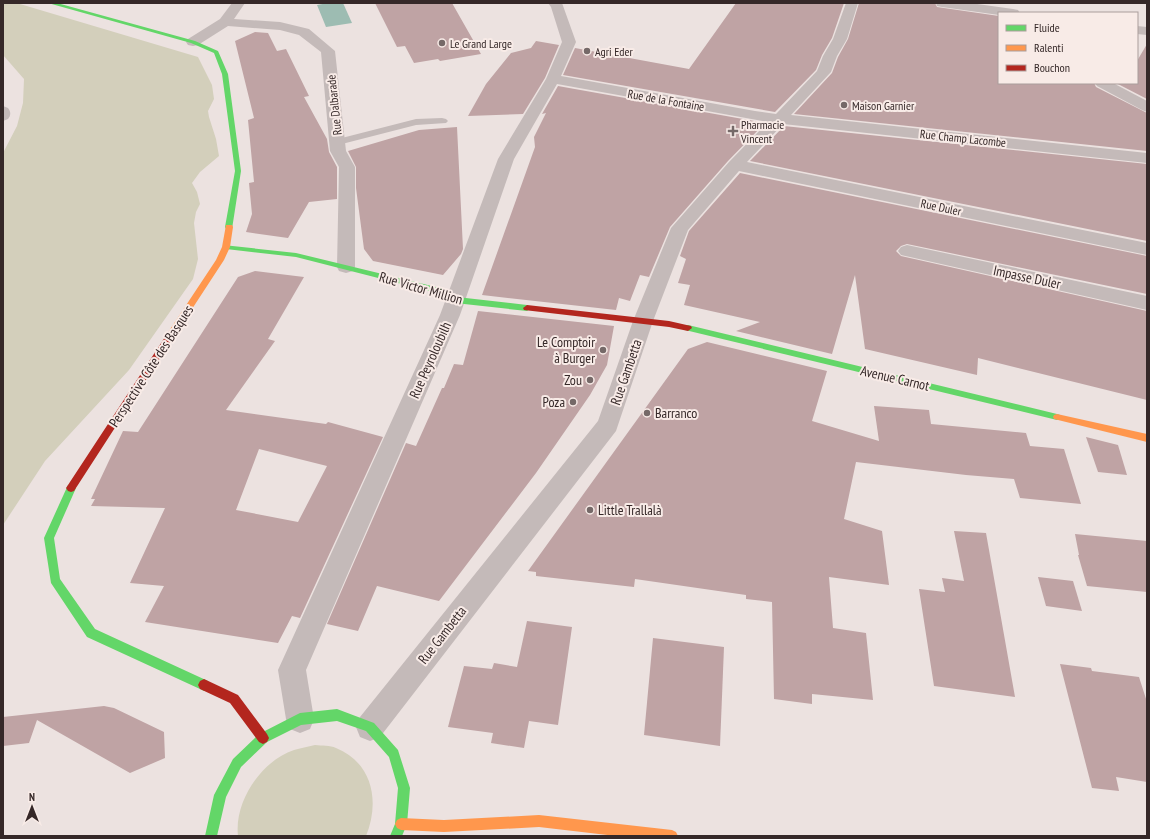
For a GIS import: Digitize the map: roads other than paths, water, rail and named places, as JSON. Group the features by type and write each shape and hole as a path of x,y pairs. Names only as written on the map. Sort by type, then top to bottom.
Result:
{"street":[{"name":"Perspective Côte des Basques","path":"51,3 193,42 216,52 225,74 238,171 226,247 220,260 71,489 50,538 55,580 91,633 234,699 263,738"},
{"path":"193,42 225,22 239,3"},
{"name":"Rue Gambetta","path":"370,727 608,425 643,321 680,228 734,165 824,72 830,56 840,39 852,3"},
{"path":"942,3 1006,12"},
{"name":"Rue Peyroloubilh","path":"300,719 292,670 455,300 506,159 553,79 569,42 558,4"},
{"path":"964,6 988,22"},
{"name":"Rue Dalbarade","path":"225,22 280,26 304,32 328,51 338,151 347,167 346,267"},
{"name":"Rue de la Fontaine","path":"553,79 755,116 780,118"},
{"path":"1104,84 1147,107"},
{"path":"3,111 3,116"},
{"name":"Rue Champ Lacombe","path":"780,118 1147,158"},
{"name":"Rue Duler","path":"734,165 1147,249"},
{"name":"Rue Victor Million","path":"226,247 296,255 440,291 455,300 643,321"},
{"name":"Impasse Duler","path":"908,251 1147,303"},
{"name":"Avenue Carnot","path":"643,321 670,324 1147,438"},
{"path":"211,836 220,795 237,763 263,738 300,719 337,716 370,727 394,754 404,788 401,824 396,836"},
{"path":"401,824 444,826 539,821 672,836"}],"lane":[{"path":"338,142 416,122 442,121"}],"place":[{"name":"Le Grand Large","path":"442,43"},
{"name":"Agri Eder","path":"587,51"},
{"name":"Maison Garnier","path":"844,105"},
{"name":"Pharmacie Vincent","path":"733,131"},
{"name":"Le Comptoir à Burger","path":"603,350"},
{"name":"Zou","path":"590,380"},
{"name":"Poza","path":"573,402"},
{"name":"Barranco","path":"647,413"},
{"name":"Little Trallalà","path":"590,510"}]}
